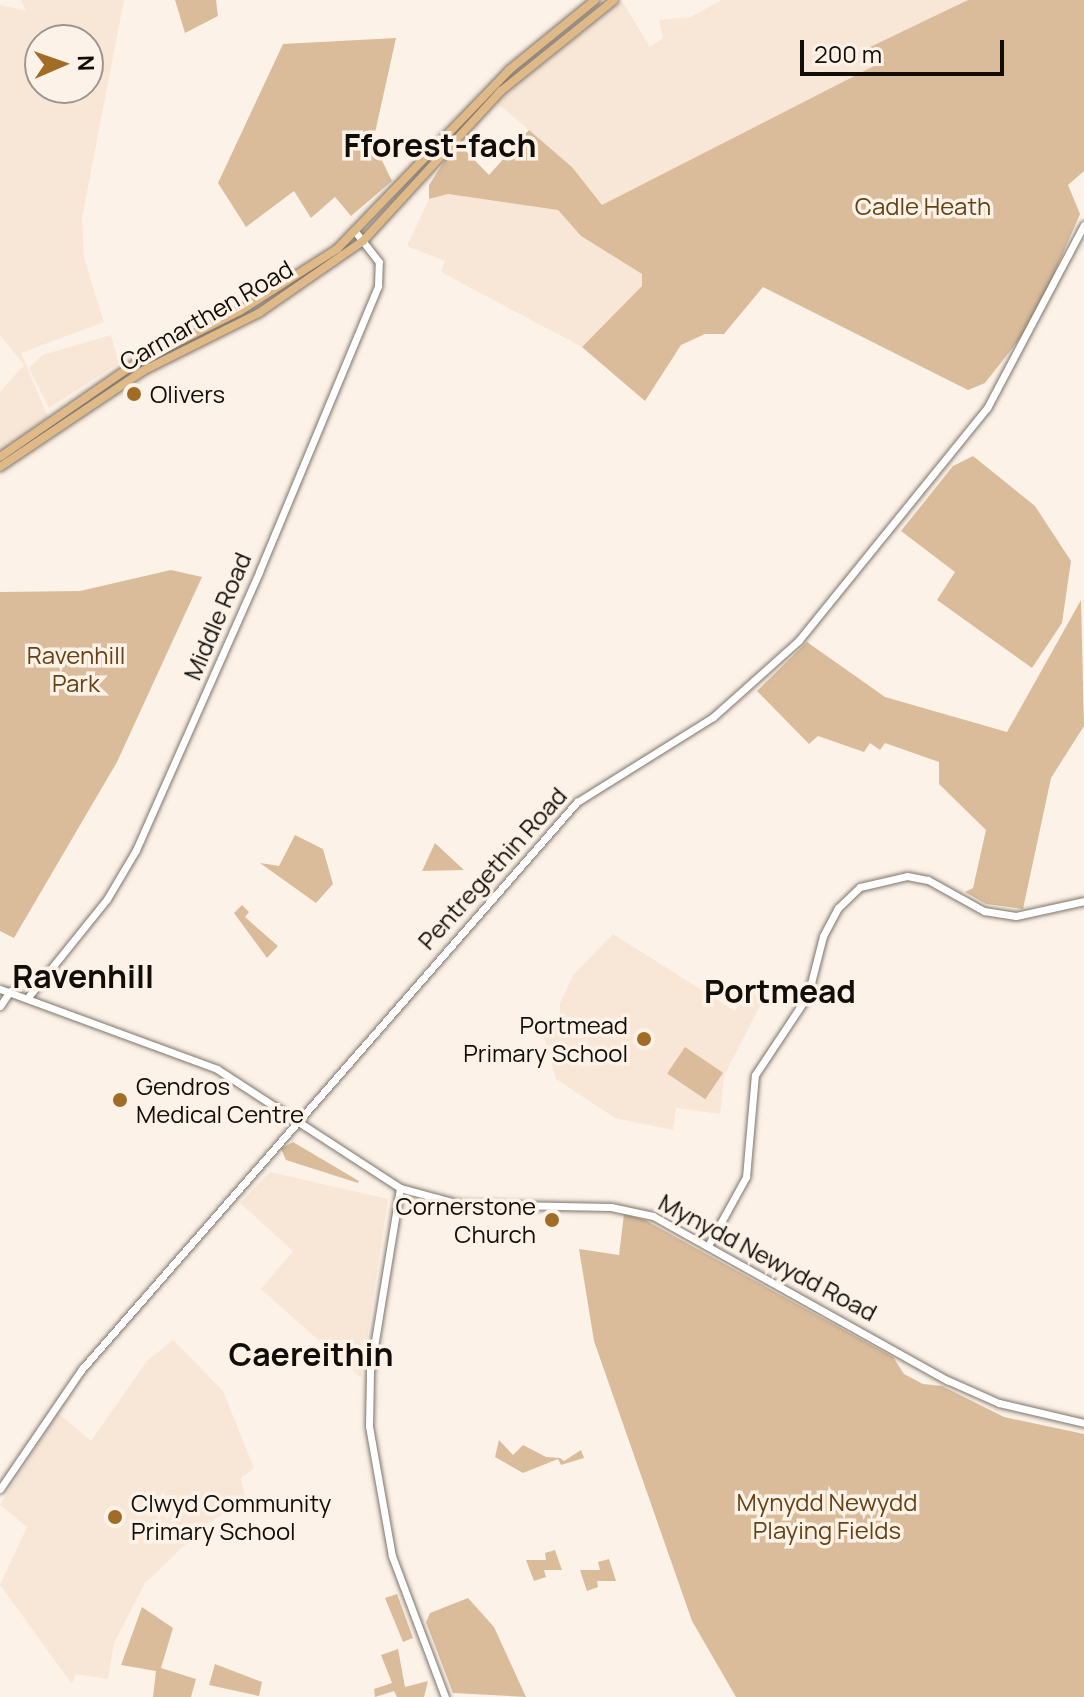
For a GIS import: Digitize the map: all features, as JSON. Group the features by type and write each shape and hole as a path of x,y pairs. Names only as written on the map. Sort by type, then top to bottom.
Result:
{"main road":[{"path":"444,141 509,70 595,0"},
{"path":"444,141 510,83 614,0"},
{"name":"Carmarthen Road","path":"0,457 136,363 240,311 356,233 444,141"},
{"name":"Carmarthen Road","path":"0,467 143,371 259,313 363,241 444,141"}],"street":[{"name":"Pentregethin Road","path":"0,1489 82,1369 294,1120 577,802 713,717 799,640 987,408 1084,225"},
{"name":"Middle Road","path":"29,996 107,899 181,750 378,286 379,262 356,233"},
{"path":"709,1244 746,1177 755,1075 808,995 823,936 838,908 860,887 885,878 917,878 1002,915 1084,901"},
{"name":"Mynydd Newydd Road","path":"0,989 29,996 188,1055 400,1188 459,1204 629,1208 709,1244 947,1380 999,1403 1084,1423"},
{"path":"0,1006 10,991"},
{"path":"400,1188 370,1371 369,1426 392,1556 445,1697"}],"shaded area":[{"path":"21,0 124,0 104,104 104,24 24,24 24,104 104,104 82,218 84,258 104,322 21,353 48,417 0,452 0,392 24,365 0,335 0,5 26,11"},
{"path":"722,0 968,0 869,48 876,65 601,206 572,167 496,102 622,1 650,47 663,38 659,20 690,17"},
{"path":"448,194 558,210 581,236 642,274 642,286 582,347 441,272 445,261 407,246 429,199"},
{"path":"111,335 119,363 49,408 29,368 42,355"},
{"name":"Portmead Primary School","path":"613,934 735,1011 749,990 763,1000 724,1076 720,1114 676,1108 673,1130 615,1118 556,1079 542,1029 560,1023 560,1003 574,974"},
{"path":"270,1172 388,1199 361,1378 261,1289 293,1251 240,1203"},
{"name":"Clwyd Community Primary School","path":"173,1340 223,1391 254,1468 241,1478 246,1502 209,1522 145,1583 114,1643 108,1679 76,1674 72,1684 0,1585 27,1527 0,1505 58,1413 91,1441 147,1361"}],"green space":[{"path":"175,0 216,0 218,16 185,33"},
{"name":"Cadle Heath","path":"968,0 1084,0 1084,171 1068,185 1080,214 1033,322 985,383 968,390 763,287 724,334 705,334 681,345 645,401 582,347 642,286 642,274 581,236 558,210 448,194 429,199 429,185 457,142 489,175 529,130 572,167 602,205 876,65 868,48"},
{"path":"396,38 373,142 392,181 351,216 335,197 311,218 294,191 246,227 218,183 283,44"},
{"path":"973,456 1035,506 1071,561 1062,623 1032,668 937,600 955,572 901,531 953,466"},
{"name":"Ravenhill Park","path":"171,570 202,577 117,762 14,938 0,931 0,592 80,591"},
{"path":"1081,600 1084,726 1051,778 1023,909 986,904 965,892 973,888 986,830 939,784 939,762 885,743 880,750 870,743 864,752 818,736 809,744 757,691 807,642 885,697 1007,732"},
{"path":"295,835 323,849 333,884 316,903 260,863 279,866"},
{"path":"435,843 464,870 422,871"},
{"path":"242,905 249,912 245,917 278,946 267,958 234,913"},
{"path":"685,1047 723,1073 705,1099 667,1074"},
{"path":"293,1142 358,1183 286,1160 281,1149"},
{"name":"Mynydd Newydd Playing Fields","path":"624,1214 645,1220 893,1357 904,1374 923,1384 942,1386 1004,1417 1084,1434 1084,1697 736,1697 692,1621 594,1341 579,1249 619,1255"},
{"path":"499,1440 513,1455 523,1445 546,1457 560,1458 564,1461 581,1450 584,1458 561,1465 558,1459 523,1473 495,1457"},
{"path":"555,1550 562,1570 544,1570 546,1577 534,1581 526,1560 546,1560 545,1553"},
{"path":"609,1559 616,1581 597,1581 598,1587 587,1591 580,1570 600,1570 598,1562"},
{"path":"397,1594 413,1638 403,1642 385,1598"},
{"path":"468,1598 494,1627 526,1697 453,1693 426,1622 430,1613"},
{"path":"142,1607 173,1628 161,1668 196,1679 191,1697 153,1697 156,1671 121,1665"},
{"path":"398,1649 405,1687 428,1681 424,1697 397,1697 394,1691 375,1697 374,1689 392,1683 381,1655"},
{"path":"215,1664 262,1682 259,1696 209,1685"}],"place":[{"name":"Olivers","path":"134,394"},
{"name":"Portmead Primary School","path":"644,1039"},
{"name":"Gendros Medical Centre","path":"120,1100"},
{"name":"Cornerstone Church","path":"552,1220"},
{"name":"Clwyd Community Primary School","path":"115,1517"}],"district":[{"name":"Fforest-fach","path":"440,145"},
{"name":"Ravenhill","path":"83,976"},
{"name":"Portmead","path":"780,991"},
{"name":"Caereithin","path":"311,1354"}]}
